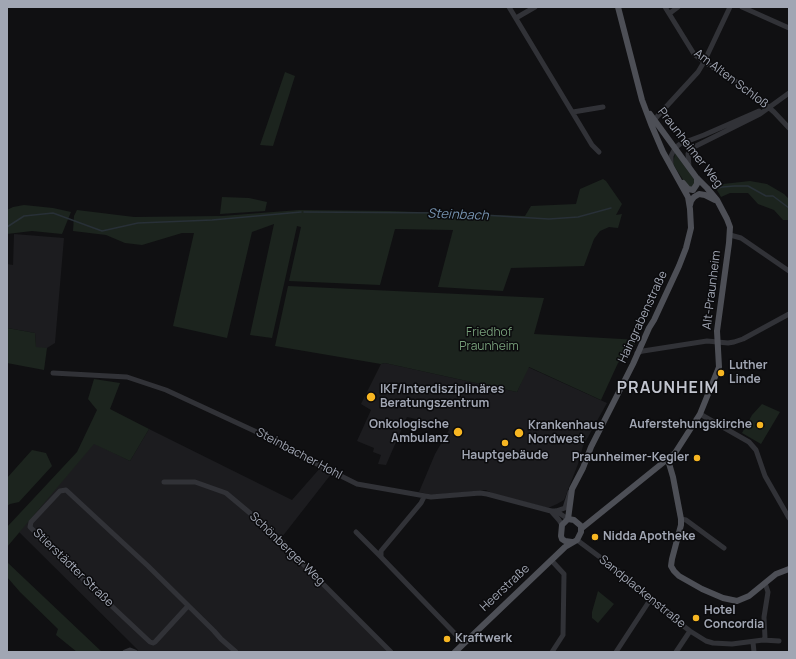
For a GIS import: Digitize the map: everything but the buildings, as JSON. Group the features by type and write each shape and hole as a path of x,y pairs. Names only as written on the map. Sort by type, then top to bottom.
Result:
{"main road":[{"name":"Praunheimer Weg","path":"618,7 645,108 658,142 688,197 690,209"},
{"name":"Praunheimer Weg","path":"645,108 696,177 717,200"},
{"path":"679,180 688,189 693,190 698,184 696,177"},
{"path":"690,209 691,201 699,194 717,200"},
{"name":"Alt-Praunheim","path":"668,460 675,453 700,414 719,367 717,331 730,228 728,219 717,200"},
{"name":"Haingrabenstraße","path":"568,519 572,489 686,248 691,228 690,209"},
{"path":"562,539 565,541 575,541 580,537 582,528 597,518 630,488 668,460 673,477 681,519 681,525 671,566 679,576 702,589 733,601 742,600 776,574 789,569"},
{"path":"552,560 559,550 562,539 560,532 562,525 568,519 576,521 582,528"},
{"name":"Heerstraße","path":"455,652 513,595 566,547 575,541"}],"street":[{"path":"509,7 592,145 599,152"},
{"path":"516,18 535,7"},
{"name":"Am Alten Schloß","path":"665,7 694,54 704,62 723,72 749,90 770,107 789,128"},
{"path":"670,13 678,7"},
{"path":"654,120 698,72 730,7"},
{"path":"742,7 789,28"},
{"path":"690,168 688,154 694,147 760,114 789,93"},
{"path":"573,112 603,107"},
{"path":"671,167 672,156 675,148 685,142 770,107"},
{"path":"730,235 741,238 789,271"},
{"path":"637,354 643,351 707,341 728,343 743,339 789,314"},
{"name":"Steinbacher Hohl","path":"53,373 127,377 166,390 274,440 356,484 419,494 424,497 445,497 480,493 553,511 568,519"},
{"path":"700,414 749,442 756,450 765,476 789,518"},
{"name":"Schönberger Weg","path":"164,482 195,482 226,493 263,524 391,652"},
{"path":"562,525 553,511 565,508 568,494 572,489"},
{"name":"Stierstädter Straße","path":"188,606 155,642 150,642 30,527 31,522 60,491 66,490 148,566 236,652"},
{"path":"381,557 382,551 421,504 424,497"},
{"path":"681,519 686,520 724,548"},
{"path":"356,532 464,643"},
{"name":"Sandplackenstraße","path":"575,541 628,578 650,600 690,631 713,643 732,644 763,640 779,641"},
{"path":"552,560 564,574 564,635 552,652"},
{"path":"763,640 765,638 764,618 768,592 765,583"},
{"path":"616,652 650,600"},
{"path":"676,652 690,631"},
{"path":"753,642 754,652"}],"shaded area":[{"path":"14,234 64,238 55,343 47,348 36,348 35,333 7,328 7,264 13,265"},
{"name":"Krankenhaus Nordwest","path":"385,363 517,392 528,367 607,403 583,446 578,464 564,500 557,504 548,508 494,494 486,490 433,495 419,492 435,454 449,430 448,426 407,417 386,465 378,464 381,455 373,452 374,448 357,441 371,410 361,404 381,364"},
{"path":"149,429 292,500 321,467 332,473 282,537 389,652 136,652 138,650 19,532 94,443 130,461"}],"green space":[{"path":"285,72 295,76 273,146 260,145"},
{"path":"675,153 696,182 691,188 687,186 673,164"},
{"path":"603,179 622,204 616,215 622,214 618,228 609,227 600,231 594,239 584,266 511,268 503,291 438,287 453,230 395,229 380,285 289,281 301,227 297,226 272,338 250,335 274,224 252,232 227,338 173,326 194,233 182,233 142,245 125,243 106,235 73,231 74,216 77,210 134,217 222,216 299,210 391,211 525,216 531,206 576,204 580,189"},
{"path":"750,181 767,184 784,194 789,199 789,220 783,220 774,210 758,204 748,193 730,193 721,197 714,185"},
{"path":"222,197 249,198 267,202 265,211 220,214"},
{"path":"24,205 53,208 71,212 62,234 32,231 7,234 7,210"},
{"name":"Friedhof Praunheim","path":"288,286 544,298 534,334 639,340 618,363 601,400 529,367 517,392 385,363 381,364 275,346"},
{"path":"7,328 35,333 36,347 47,348 44,370 7,363"},
{"path":"94,379 120,383 110,409 149,429 130,461 94,444 7,547 7,527 77,452 97,410 88,399"},
{"path":"762,404 780,412 761,444 742,433 752,415"},
{"path":"32,450 46,453 52,466 19,502 7,506 7,478"},
{"path":"7,562 102,652 77,652 56,635 58,629 20,592 7,577"},
{"path":"598,591 614,604 598,623 592,618 592,612"}],"waterway":[{"name":"Steinbach","path":"719,188 748,186 766,196 773,196 789,208"},
{"name":"Steinbach","path":"304,212 449,213 549,219 578,217 611,208"},
{"name":"Steinbach","path":"7,227 24,216 53,213 102,231 138,223 212,220 301,212"}],"place":[{"name":"Luther Linde","path":"721,373"},
{"name":"IKF/Interdisziplinäres Beratungszentrum","path":"371,397"},
{"name":"Auferstehungskirche","path":"760,425"},
{"name":"Onkologische Ambulanz","path":"458,432"},
{"name":"Krankenhaus Nordwest","path":"519,433"},
{"name":"Hauptgebäude","path":"505,443"},
{"name":"Praunheimer-Kegler","path":"697,458"},
{"name":"Nidda Apotheke","path":"595,537"},
{"name":"Hotel Concordia","path":"696,618"},
{"name":"Kraftwerk","path":"447,639"}],"district":[{"name":"PRAUNHEIM","path":"668,389"}]}
